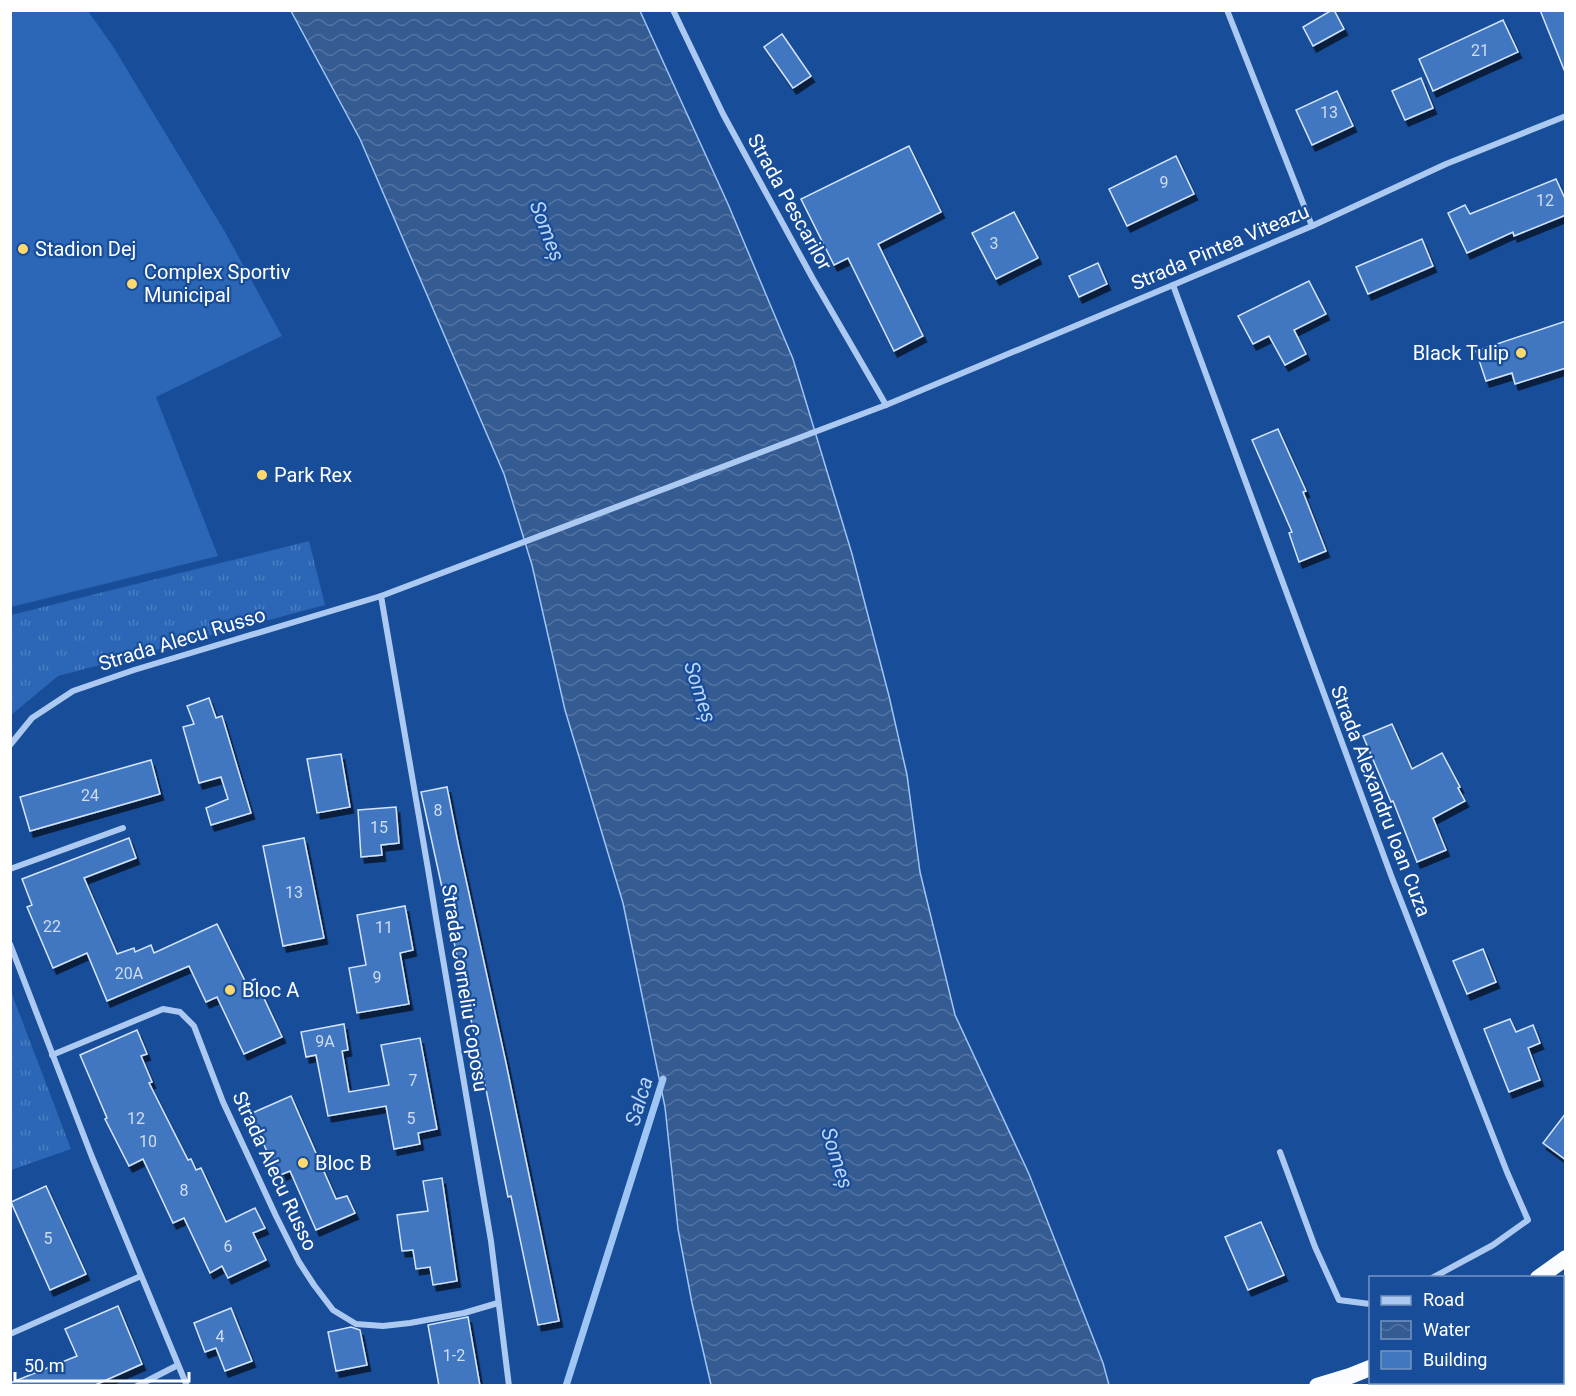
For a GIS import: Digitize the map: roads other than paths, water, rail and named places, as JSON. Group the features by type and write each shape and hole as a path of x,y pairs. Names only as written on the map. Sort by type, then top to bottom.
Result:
{"highway":[{"path":"1541,1276 1566,1258"},
{"path":"1317,1386 1369,1369"}],"street":[{"name":"Strada Pescarilor","path":"672,10 734,135 813,279 886,405"},
{"path":"1227,10 1312,226"},
{"name":"Strada Pintea Viteazu","path":"447,571 886,405 1312,226 1446,164 1566,116"},
{"name":"Strada Alexandru Ioan Cuza","path":"1173,285 1392,878 1528,1220 1493,1245 1436,1276"},
{"name":"Strada Alecu Russo","path":"10,745 32,718 73,691 134,670 381,596 447,571"},
{"name":"Strada Corneliu Coposu","path":"381,596 491,1241 509,1386"},
{"path":"10,868 123,828"},
{"path":"10,944 52,1055 187,1386"},
{"name":"Strada Alecu Russo","path":"52,1055 163,1009 180,1012 194,1026 223,1102 299,1262 333,1310 356,1324 383,1326 464,1313 498,1304"},
{"path":"1280,1152 1315,1247 1339,1300 1369,1304"},
{"path":"10,1334 141,1276"},
{"path":"137,1386 178,1365"}],"water":[{"name":"Someș","path":"291,11 640,11 728,204 793,359 852,554 889,696 907,775 920,872 955,1015 1029,1174 1103,1363 1109,1385 711,1385 678,1229 665,1107 623,903 565,710 532,565 504,474 360,139"}],"waterway":[{"name":"Salca","path":"566,1386 663,1079"}],"place":[{"name":"Stadion Dej","path":"23,249"},
{"name":"Complex Sportiv Municipal","path":"132,284"},
{"name":"Black Tulip","path":"1521,353"},
{"name":"Park Rex","path":"262,475"},
{"name":"Bloc A","path":"230,990"},
{"name":"Bloc B","path":"303,1163"}]}
